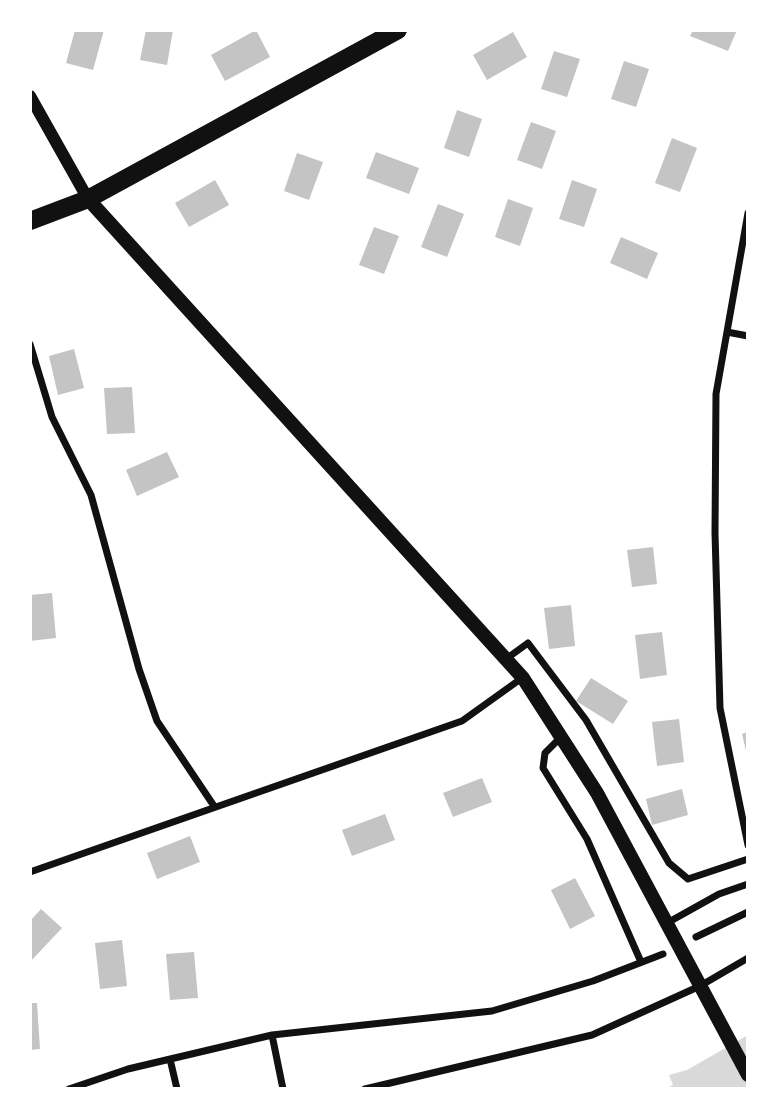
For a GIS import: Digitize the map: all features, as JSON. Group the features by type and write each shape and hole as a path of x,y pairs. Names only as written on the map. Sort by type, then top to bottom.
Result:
{"main road":[{"path":"30,221 88,199 398,30"},
{"path":"88,199 523,678 597,793 748,1075"}],"street":[{"path":"30,96 88,199"},
{"path":"748,213 716,394 715,533 720,708 748,845"},
{"path":"727,332 748,336"},
{"path":"30,344 52,417 91,495 139,668 157,721 214,806"},
{"path":"506,659 528,643 586,720 670,863 688,879 748,859"},
{"path":"30,872 462,721 523,678"},
{"path":"561,737 545,753 543,768 587,839 641,962"},
{"path":"667,923 719,894 748,884"},
{"path":"696,936 748,912"},
{"path":"69,1089 128,1069 272,1035 492,1011 593,981 663,954"},
{"path":"365,1089 592,1035 700,986 748,958"},
{"path":"272,1035 283,1089"},
{"path":"170,1059 177,1089"}],"shaded area":[{"path":"748,1035 748,1087 665,1089 673,1085 669,1075 687,1070"}],"building":[{"path":"75,30 104,30 93,70 66,63"},
{"path":"146,30 173,30 167,65 140,60"},
{"path":"256,30 270,57 225,81 211,55"},
{"path":"693,30 737,30 728,51 690,36"},
{"path":"513,32 527,57 487,80 473,55"},
{"path":"554,51 580,59 567,97 541,89"},
{"path":"624,61 649,69 636,107 611,99"},
{"path":"457,110 482,119 469,157 444,148"},
{"path":"531,122 556,131 542,169 517,160"},
{"path":"672,138 697,148 680,192 655,183"},
{"path":"376,152 419,168 409,194 366,178"},
{"path":"297,153 323,162 309,200 284,191"},
{"path":"215,180 229,205 189,227 175,203"},
{"path":"572,180 597,189 584,227 559,219"},
{"path":"508,199 533,208 520,246 495,237"},
{"path":"438,204 464,214 447,257 421,247"},
{"path":"374,227 399,236 384,274 359,265"},
{"path":"621,237 658,253 647,279 610,263"},
{"path":"74,349 84,388 58,395 49,356"},
{"path":"132,387 135,433 107,434 104,388"},
{"path":"167,452 179,477 137,496 126,470"},
{"path":"653,547 657,584 632,587 627,550"},
{"path":"52,593 56,638 30,641 30,595"},
{"path":"571,605 575,646 549,649 544,608"},
{"path":"662,632 667,675 640,679 635,635"},
{"path":"591,678 628,701 613,724 576,701"},
{"path":"679,719 684,762 657,766 652,722"},
{"path":"748,732 748,755 747,755 742,734"},
{"path":"482,778 492,802 453,817 443,793"},
{"path":"682,789 688,815 652,825 646,799"},
{"path":"385,814 395,840 352,856 342,830"},
{"path":"190,836 200,862 157,879 147,853"},
{"path":"575,878 595,916 570,929 551,890"},
{"path":"41,909 62,928 30,962 30,921"},
{"path":"122,940 127,986 100,989 95,943"},
{"path":"194,952 198,998 170,1000 166,954"},
{"path":"30,1003 37,1003 40,1049 30,1050"}]}
